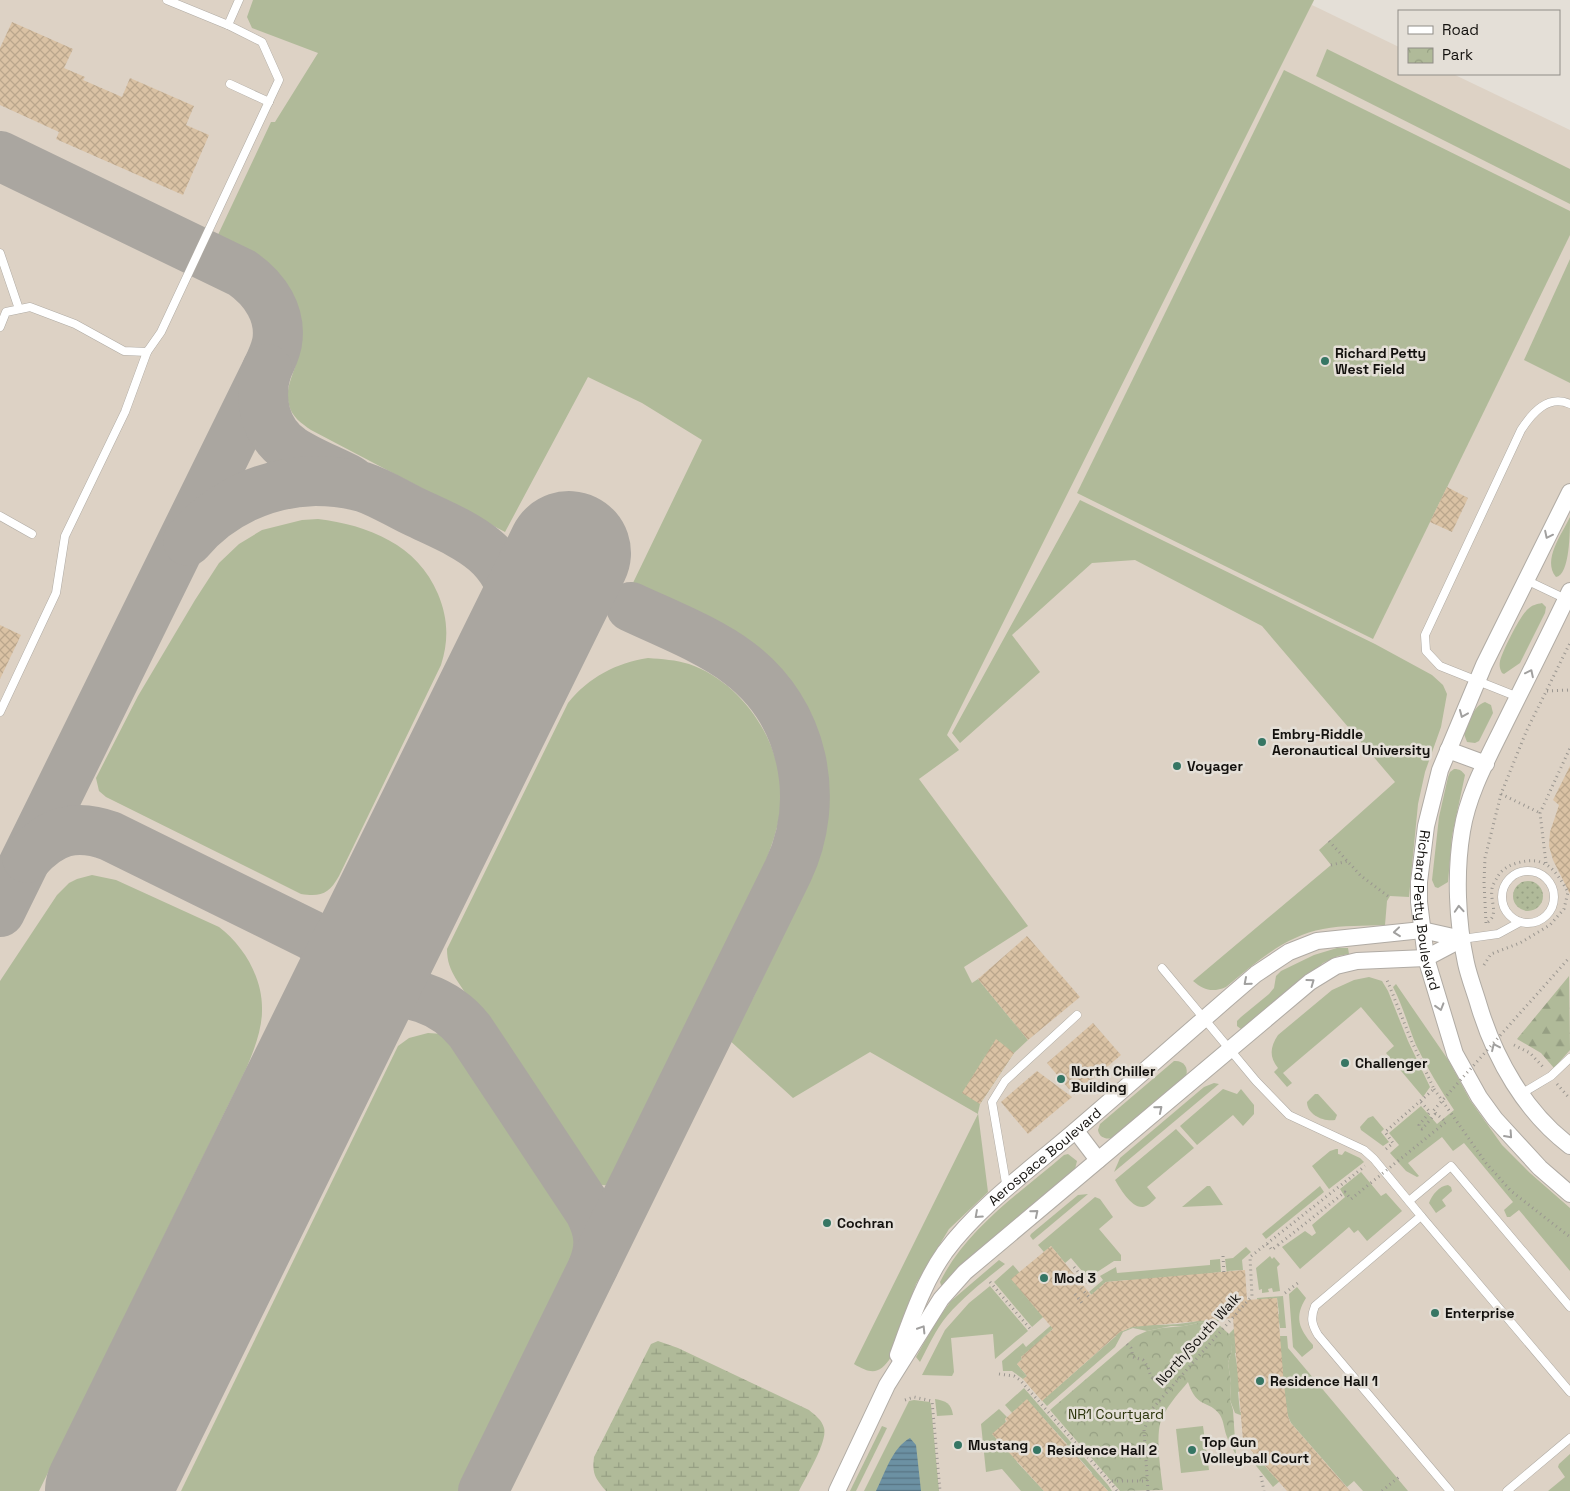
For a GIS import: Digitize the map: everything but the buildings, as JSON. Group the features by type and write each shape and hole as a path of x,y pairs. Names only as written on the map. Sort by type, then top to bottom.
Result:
{"street":[{"name":"Richard Petty Boulevard","path":"1570,492 1477,682 1440,770 1426,826 1419,882 1419,902 1426,958 1455,1054 1479,1096 1495,1119 1540,1168 1570,1194"},
{"name":"Richard Petty Boulevard","path":"1569,597 1477,781 1462,830 1458,867 1462,940 1466,964 1485,1024 1506,1071 1521,1094 1557,1137 1570,1146"},
{"path":"1448,750 1486,764"},
{"name":"Aerospace Boulevard","path":"888,1385 914,1312 927,1282 945,1253 965,1227 1256,974 1289,952 1317,941 1422,930 1462,940"},
{"name":"Aerospace Boulevard","path":"836,1491 888,1385 941,1299 965,1272 1310,982 1336,966 1356,961 1426,958 1462,940"},
{"path":"1076,1131 1098,1160"}],"lane":[{"path":"0,712 56,593 65,536 125,412 147,352 161,332 279,80 262,42 182,3 168,0"},
{"path":"228,25 239,0"},
{"path":"230,84 268,102"},
{"path":"0,253 20,309"},
{"path":"0,327 6,312 30,307 75,324 124,351 147,352"},
{"path":"1518,697 1440,666 1426,651 1425,635 1521,430 1532,414 1547,403 1563,401 1570,404"},
{"path":"0,516 32,534"},
{"path":"1526,580 1569,597"},
{"path":"1530,871 1538,873 1546,878 1551,885 1554,893 1554,902 1551,910 1537,922 1520,922 1512,918 1503,904 1504,888 1514,875 1530,871"},
{"name":"Aerospace Boulevard","path":"1462,940 1498,934 1520,922"},
{"path":"1162,968 1230,1050 1289,1115 1364,1150 1374,1158 1570,1392"},
{"path":"1007,1189 992,1102 1005,1081 1077,1015"},
{"path":"1521,1094 1551,1076 1570,1058"},
{"path":"1409,1202 1451,1166 1570,1307"},
{"path":"1421,1216 1315,1306 1312,1313 1312,1324 1318,1335 1450,1491"},
{"path":"1507,1491 1570,1438"}],"path":[{"path":"1564,909 1568,892 1557,873 1546,863 1529,860 1510,866 1499,874 1492,888 1492,902 1495,912 1492,919 1486,923 1484,882 1485,858 1501,794 1526,732 1570,643"},
{"path":"1546,691 1570,690"},
{"path":"1546,863 1540,813 1570,748"},
{"path":"1501,794 1540,813"},
{"path":"1330,841 1361,876 1390,897"},
{"path":"1331,865 1348,861"},
{"path":"1484,970 1485,962 1491,954 1520,943 1550,925 1564,909 1570,906"},
{"path":"1267,1244 1272,1250 1345,1192 1351,1199 1446,1122 1433,1111 1570,957"},
{"path":"1387,980 1412,1042 1434,1089 1486,1163 1511,1191 1570,1237"},
{"path":"1502,1020 1514,1045 1530,1053 1538,1060 1570,1099"},
{"path":"1386,1149 1393,1142 1385,1132 1434,1089"},
{"path":"1421,1102 1430,1112 1419,1125 1420,1128 1436,1114"},
{"name":"North/South Walk","path":"1148,1491 1144,1430 1152,1409 1252,1296 1250,1257 1368,1164"},
{"path":"1223,1256 1224,1274"},
{"path":"1074,1267 1088,1282"},
{"path":"990,1282 1032,1331"},
{"path":"1285,1293 1299,1282"},
{"path":"1082,1288 1091,1299"},
{"path":"1074,1294 1082,1303"},
{"path":"1127,1344 1131,1348 1133,1357 1143,1360 1148,1367 1151,1377 1168,1389"},
{"path":"999,1374 1014,1376 1020,1380 1117,1491"},
{"path":"905,1400 914,1397 932,1401 940,1491"},
{"path":"1261,1476 1264,1491"},
{"path":"1382,1491 1399,1477"},
{"path":"1109,1481 1147,1481"}],"shaded area":[{"path":"0,0 1314,0 1312,5 1398,47 1398,75 1455,75 1570,130 1570,1491 0,1491"}],"green space":[{"path":"253,0 1314,0 947,735 959,750 919,779 1028,926 964,967 972,983 978,979 1028,1040 1014,1053 980,1104 978,1113 988,1192 949,1229 916,1284 891,1357 879,1370 866,1370 854,1364 978,1114 870,1052 793,1098 727,1038 753,998 806,888 827,800 814,732 781,678 732,630 631,587 702,440 642,403 588,377 505,532 311,430 297,419 290,409 288,400 289,386 300,345 300,323 295,302 283,283 268,269 243,252 216,239 271,122 275,122 318,53 252,28 247,17"},
{"path":"1327,49 1570,169 1570,204 1316,76"},
{"name":"Richard Petty West Field","path":"1284,70 1570,211 1570,235 1373,639 1077,493"},
{"path":"1570,259 1570,383 1524,360"},
{"path":"1080,500 1375,644 1432,675 1443,685 1447,694 1441,727 1425,772 1418,804 1409,897 1390,896 1387,901 1385,925 1346,926 1323,929 1296,938 1271,952 1221,989 1208,990 1193,981 1331,865 1319,850 1395,782 1262,626 1135,560 1092,563 1012,635 1040,672 960,743 952,733"},
{"path":"1570,517 1567,561 1561,574 1556,577 1552,570 1552,555"},
{"path":"318,519 355,526 373,532 404,550 418,562 438,594 444,612 446,638 441,665 339,876 332,887 324,893 314,895 301,894 106,797 99,791 96,778 138,696 219,563 239,544 262,530 302,520"},
{"path":"1542,603 1546,607 1545,613 1520,663 1504,674 1502,673 1500,661 1516,626 1528,609"},
{"path":"648,658 689,664 709,673 743,701 757,719 768,739 776,760 781,804 780,815 770,850 753,894 690,1036 620,1174 613,1182 601,1185 588,1177 456,979 449,965 447,949 568,703 585,686 604,673 625,663"},
{"path":"1485,702 1491,705 1493,713 1479,741 1475,743 1467,742 1464,734 1469,720 1474,711"},
{"path":"1454,769 1461,770 1465,775 1452,836 1448,882 1438,888 1435,887 1432,880 1439,817 1448,777"},
{"path":"92,875 116,880 219,927 244,953 255,975 261,999 261,1025 247,1067 39,1491 0,1491 0,981 57,895 69,883"},
{"path":"1528,881 1539,885 1543,896 1539,907 1528,911 1517,907 1513,896 1517,885"},
{"path":"1337,948 1348,948 1349,954 1338,956 1323,963 1244,1029 1237,1026 1237,1021 1274,988 1276,976 1281,971 1314,955"},
{"path":"1569,976 1570,1050 1554,1068 1541,1053 1517,1039"},
{"path":"1369,977 1382,981 1388,991 1408,1041 1430,1087 1423,1097 1386,1053 1394,1046 1361,1007 1283,1073 1292,1083 1287,1087 1274,1072 1278,1068 1273,1060 1272,1052 1273,1044 1278,1035 1332,990 1354,980"},
{"path":"1396,984 1449,1061 1470,1100 1502,1145 1530,1173 1570,1208 1570,1271 1519,1210 1510,1217 1507,1217 1504,1210 1513,1202 1464,1143 1453,1151 1442,1137 1408,1163 1419,1176 1417,1177 1406,1171 1390,1153 1399,1145 1389,1133 1421,1106 1437,1124 1454,1110 1416,1045 1393,987"},
{"path":"428,1033 443,1034 460,1044 576,1222 581,1240 578,1260 465,1491 181,1491 398,1046 409,1038"},
{"path":"1174,1061 1184,1065 1187,1070 1186,1076 1112,1138 1101,1136 1098,1130 1100,1124"},
{"path":"1214,1083 1219,1084 1114,1172 1120,1158 1204,1087"},
{"path":"1223,1089 1237,1094 1241,1089 1254,1105 1254,1114 1243,1126 1233,1115 1197,1145 1180,1126"},
{"path":"1315,1094 1318,1094 1337,1115 1335,1120 1321,1119 1310,1111 1307,1102"},
{"path":"1373,1116 1384,1129 1381,1132 1389,1142 1383,1146 1361,1130 1360,1127 1368,1118"},
{"path":"1176,1129 1194,1148 1147,1187 1156,1198 1153,1201 1143,1207 1134,1204 1126,1197 1115,1180"},
{"path":"1338,1149 1338,1154 1342,1155 1345,1151 1364,1162 1329,1189 1312,1166 1330,1151"},
{"path":"1068,1154 1077,1161 1075,1169 941,1285 940,1282 951,1263 979,1229 1012,1198 1064,1155"},
{"path":"1361,1172 1381,1196 1386,1193 1402,1211 1367,1241 1358,1230 1354,1233 1349,1227 1300,1269 1282,1247 1305,1231 1312,1236 1316,1233 1312,1225 1345,1197 1340,1189"},
{"path":"1448,1185 1452,1191 1442,1200 1446,1206 1436,1213 1429,1203 1436,1191"},
{"path":"1207,1186 1210,1186 1223,1205 1182,1207"},
{"path":"1320,1186 1324,1192 1266,1239 1262,1234"},
{"path":"1088,1194 1033,1240 1030,1236 1031,1234 1078,1195"},
{"path":"1095,1197 1100,1199 1113,1217 1099,1229 1121,1255 1121,1261 1114,1261 1088,1278 1071,1258 1065,1263 1051,1246 1044,1252 1038,1245"},
{"path":"1246,1247 1251,1252 1242,1260 1243,1270 1228,1271 1227,1274 1225,1259 1233,1258"},
{"path":"1270,1256 1272,1259 1274,1257 1280,1264 1277,1267 1280,1291 1273,1292 1272,1288 1268,1289 1269,1292 1262,1293 1262,1289 1259,1290 1256,1268"},
{"path":"1220,1259 1221,1272 1128,1283 1128,1280 1106,1282 1092,1295 1089,1292 1103,1280 1100,1276 1116,1267 1117,1273 1210,1265 1210,1260"},
{"path":"999,1260 1005,1264 982,1282 947,1316 920,1362 916,1357 935,1323 951,1301"},
{"path":"1013,1265 1019,1272 1076,1277 1082,1283 1032,1327 994,1282"},
{"path":"990,1286 1028,1331 995,1359 993,1334 951,1338 954,1372 952,1376 922,1375 945,1330 969,1303"},
{"path":"1297,1287 1306,1298 1299,1317 1301,1328 1313,1345 1313,1348 1302,1357 1293,1347 1289,1294"},
{"path":"1283,1296 1286,1328 1280,1328 1279,1321 1276,1321 1275,1315 1279,1314 1277,1298 1257,1303 1257,1298"},
{"path":"1078,1302 1043,1338 1045,1341 1021,1357 1022,1359 1017,1364 1027,1376 1023,1379 1012,1371 1003,1371 1002,1361 1023,1343 1026,1347"},
{"path":"1233,1303 1217,1323 1203,1322 1147,1331 1133,1328 1123,1332 1115,1347 1047,1406 1030,1387 1052,1392 1116,1336 1114,1334 1130,1328 1130,1325 1178,1324 1206,1318 1207,1320 1219,1319"},
{"path":"1247,1315 1238,1353 1235,1353 1241,1391 1238,1392 1240,1412 1243,1412 1243,1416 1235,1413 1230,1400 1231,1383 1228,1363 1232,1350 1229,1334"},
{"name":"NR1 Courtyard","path":"1203,1322 1217,1323 1229,1334 1231,1339 1232,1350 1228,1363 1236,1455 1220,1415 1212,1407 1195,1397 1188,1382 1168,1407 1160,1424 1159,1448 1163,1490 1120,1491 1050,1410 1136,1336 1147,1331"},
{"path":"1277,1336 1287,1336 1288,1348 1408,1491 1363,1491 1354,1481 1347,1487 1291,1423 1287,1414"},
{"path":"658,1341 678,1348 809,1410 818,1418 824,1428 823,1442 799,1491 606,1491 595,1476 593,1468 594,1457 651,1344"},
{"path":"1024,1388 1112,1491 1108,1491 1098,1480 1095,1482 1090,1476 1092,1473 1079,1458 1076,1460 1064,1447 1067,1444 1034,1408 1015,1410 1012,1413 1005,1405"},
{"path":"935,1399 947,1403 953,1415 937,1416"},
{"path":"909,1401 930,1402 931,1405 939,1491 864,1491"},
{"path":"999,1409 1007,1417 1005,1419 1017,1462 1044,1491 1021,1491 1002,1469 986,1472 981,1424"},
{"path":"882,1426 887,1428 856,1491 850,1491"},
{"name":"Top Gun Volleyball Court","path":"1203,1426 1209,1470 1181,1473 1176,1429"},
{"path":"1257,1452 1267,1468 1280,1481 1273,1487 1253,1462 1253,1453"},
{"path":"1570,1454 1570,1491 1548,1491 1565,1477 1558,1467"}],"water":[{"path":"910,1438 916,1445 921,1491 876,1491 894,1454"}],"taxiway":[{"path":"0,156 242,273 258,287 270,303 277,322 278,332 273,356 0,912"},
{"path":"267,369 264,380 264,402 269,424 275,433 291,450 350,480"},
{"path":"188,541 214,516 229,506 261,491 297,482 315,481 339,482 363,487 450,528 480,546 493,558 503,571 517,608 520,635 515,660"},
{"path":"483,1491 788,871 798,843 804,815 805,786 801,758 792,731 779,706 761,683 739,663 714,647 631,607"},
{"path":"27,858 45,841 64,832 75,830 97,832 110,836 311,935 323,944 332,955 339,966 342,978 342,1004 333,1031"},
{"path":"333,1031 363,1004 381,996 410,994 424,998 449,1011 470,1031 590,1212 596,1226 598,1240 593,1267"}],"runway":[{"path":"107,1491 569,553"}],"place":[{"name":"Richard Petty West Field","path":"1325,361"},
{"name":"Embry-Riddle Aeronautical University","path":"1262,742"},
{"name":"Voyager","path":"1177,766"},
{"name":"Challenger","path":"1345,1063"},
{"name":"North Chiller Building","path":"1061,1079"},
{"name":"Cochran","path":"827,1223"},
{"name":"Mod 3","path":"1044,1278"},
{"name":"Enterprise","path":"1435,1313"},
{"name":"Residence Hall 1","path":"1260,1381"},
{"name":"Mustang","path":"958,1445"},
{"name":"Residence Hall 2","path":"1037,1450"},
{"name":"Top Gun Volleyball Court","path":"1192,1450"}]}
